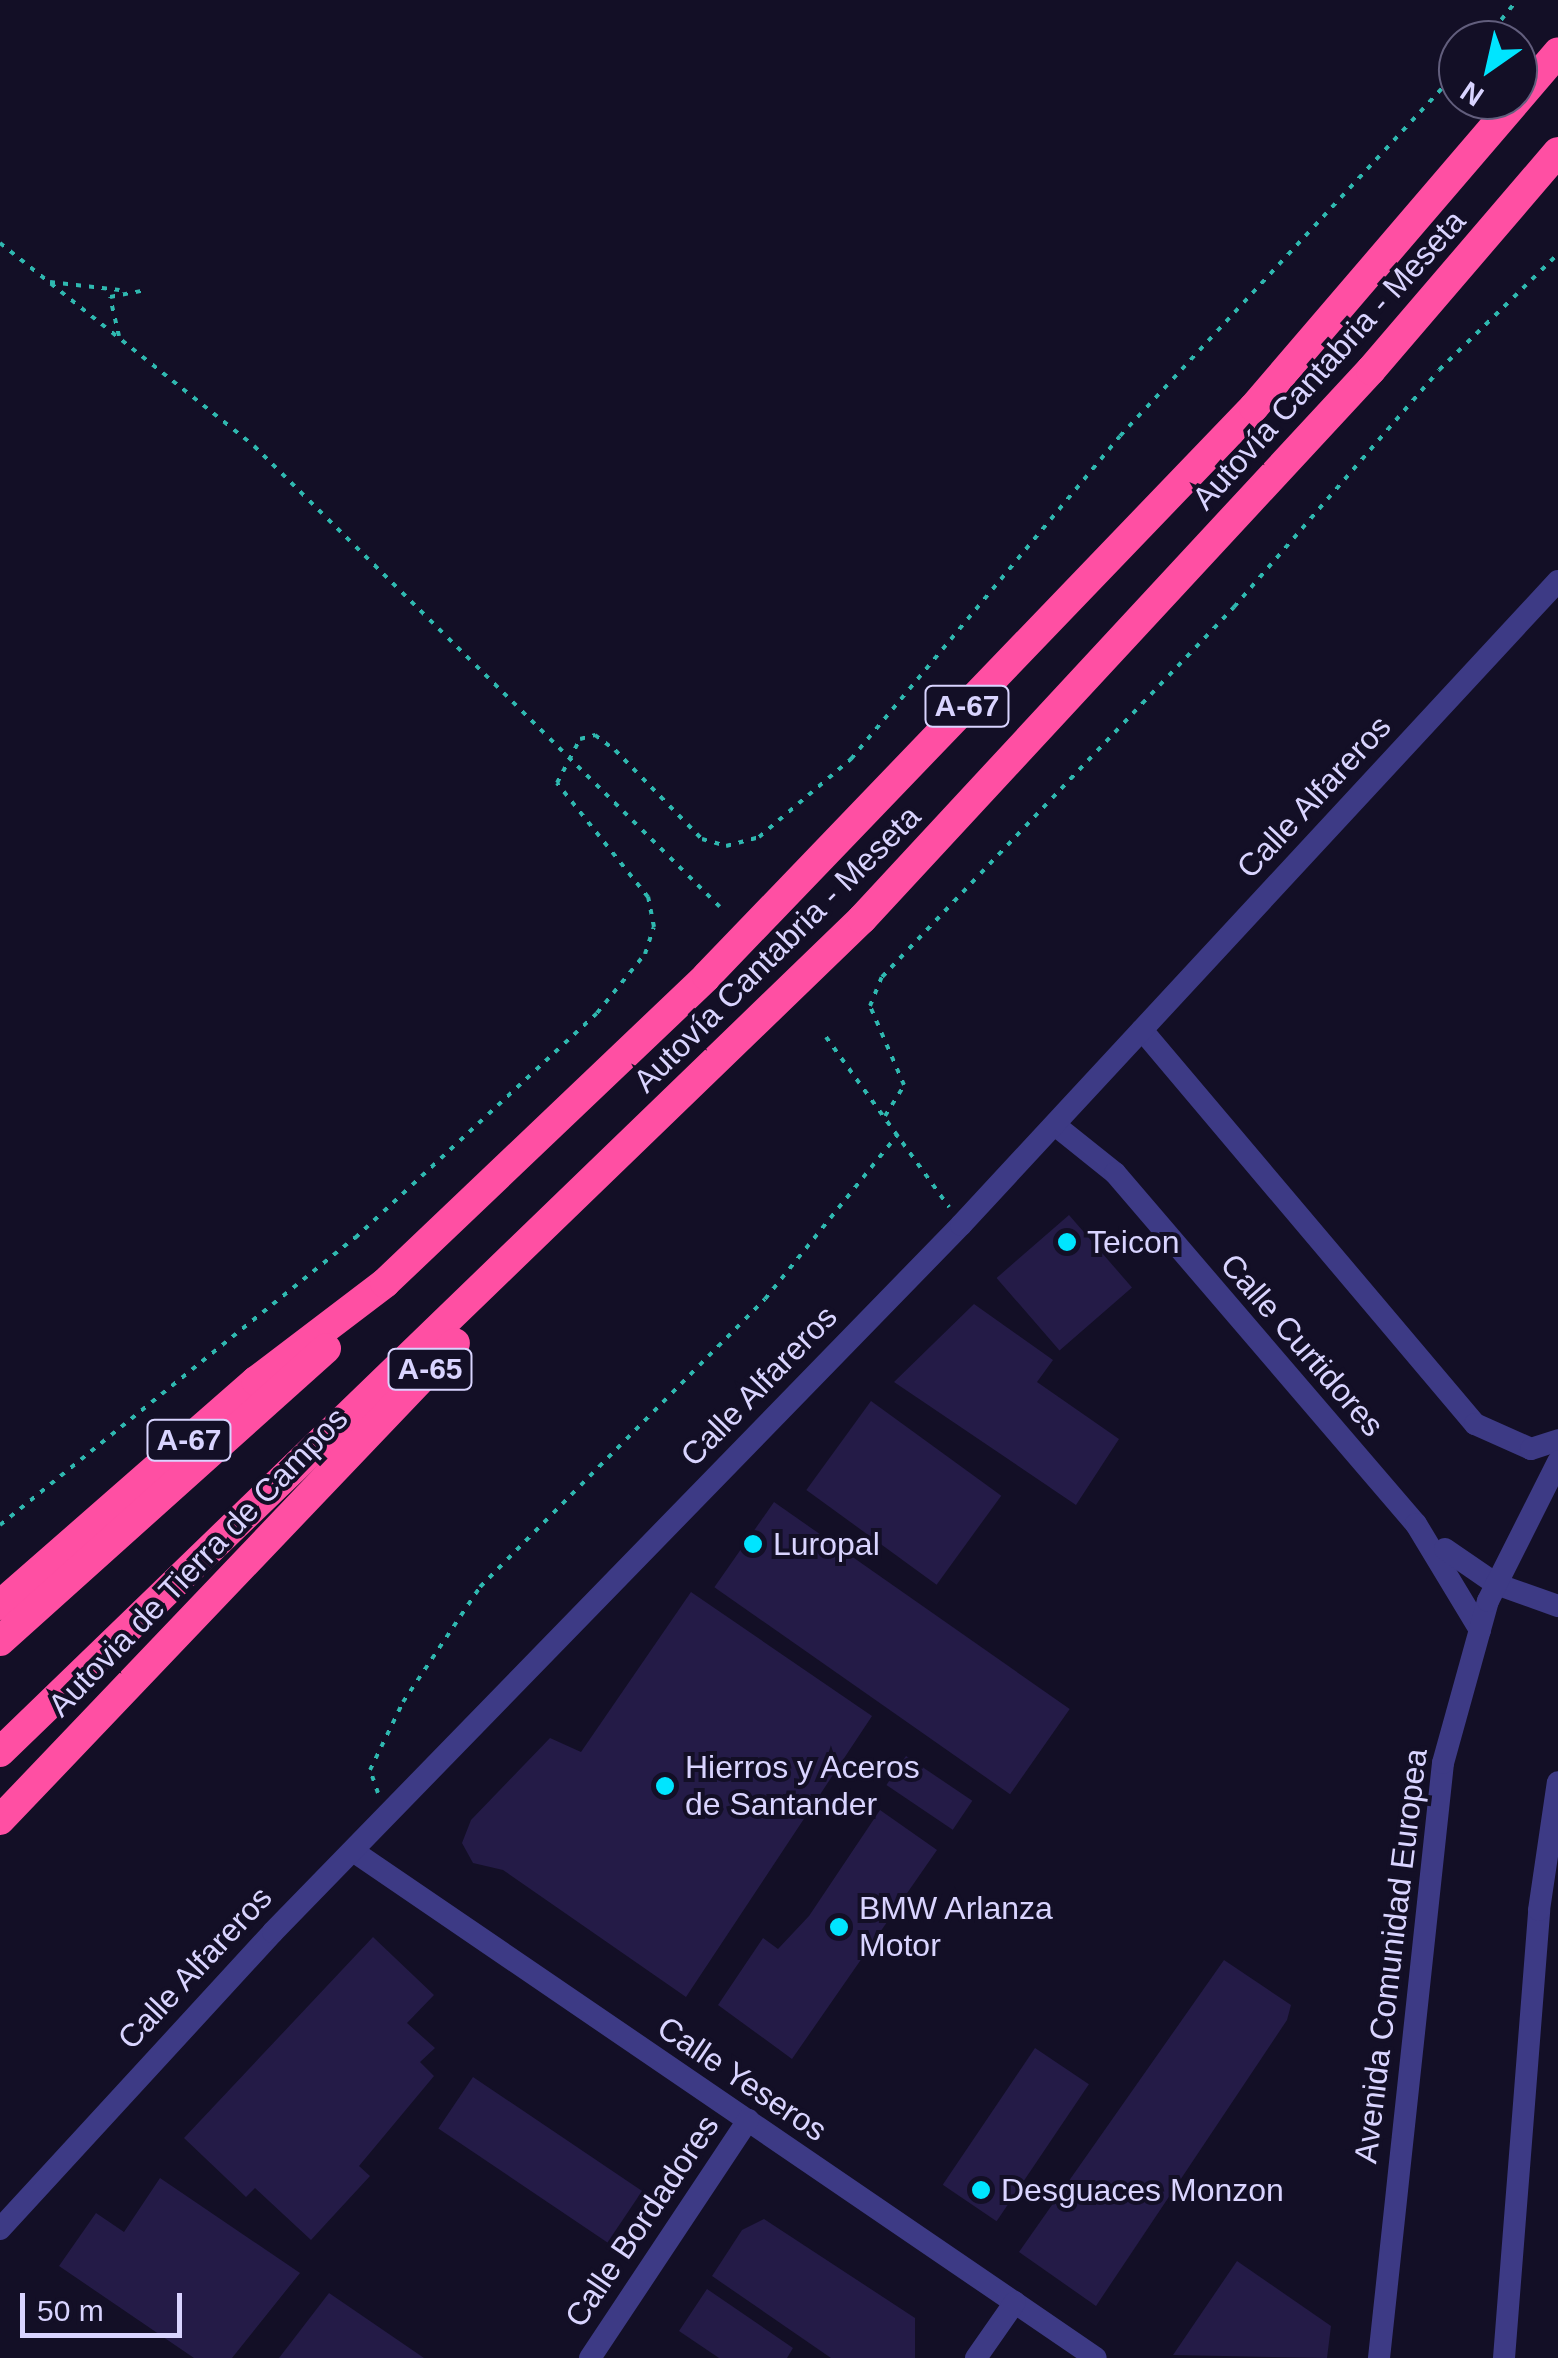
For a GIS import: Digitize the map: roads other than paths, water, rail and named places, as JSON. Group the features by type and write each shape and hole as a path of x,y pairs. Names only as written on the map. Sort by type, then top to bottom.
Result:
{"highway":[{"name":"Autovía Cantabria - Meseta","path":"0,1605 256,1382 385,1283 707,976 1254,407 1558,52"},
{"name":"Autovía Cantabria - Meseta","path":"0,1752 862,919 1372,370 1558,152"},
{"name":"Autovia de Tierra de Campos","path":"0,1820 862,919"},
{"name":"Autovia de Tierra de Campos","path":"0,1641 320,1356 385,1283"}],"street":[{"name":"Calle Alfareros","path":"0,2230 352,1850 961,1225 1554,593"},
{"path":"1142,1030 1475,1424 1556,1472"},
{"name":"Calle Curtidores","path":"1054,1125 1115,1173 1416,1524 1480,1630"},
{"path":"1475,1424 1531,1449 1558,1440"},
{"name":"Avenida Comunidad Europea","path":"1379,2358 1443,1763 1496,1584 1556,1472"},
{"name":"Calle Curtidores","path":"1416,1524 1496,1584 1558,1606"},
{"path":"1504,2358 1558,1782"},
{"name":"Calle Yeseros","path":"352,1850 1096,2358"},
{"name":"Calle Bordadores","path":"590,2358 748,2120"},
{"path":"976,2358 1015,2302"}],"place":[{"name":"Teicon","path":"1067,1242"},
{"name":"Luropal","path":"753,1544"},
{"name":"Hierros y Aceros de Santander","path":"665,1786"},
{"name":"BMW Arlanza Motor","path":"839,1927"},
{"name":"Desguaces Monzon","path":"981,2190"}]}
